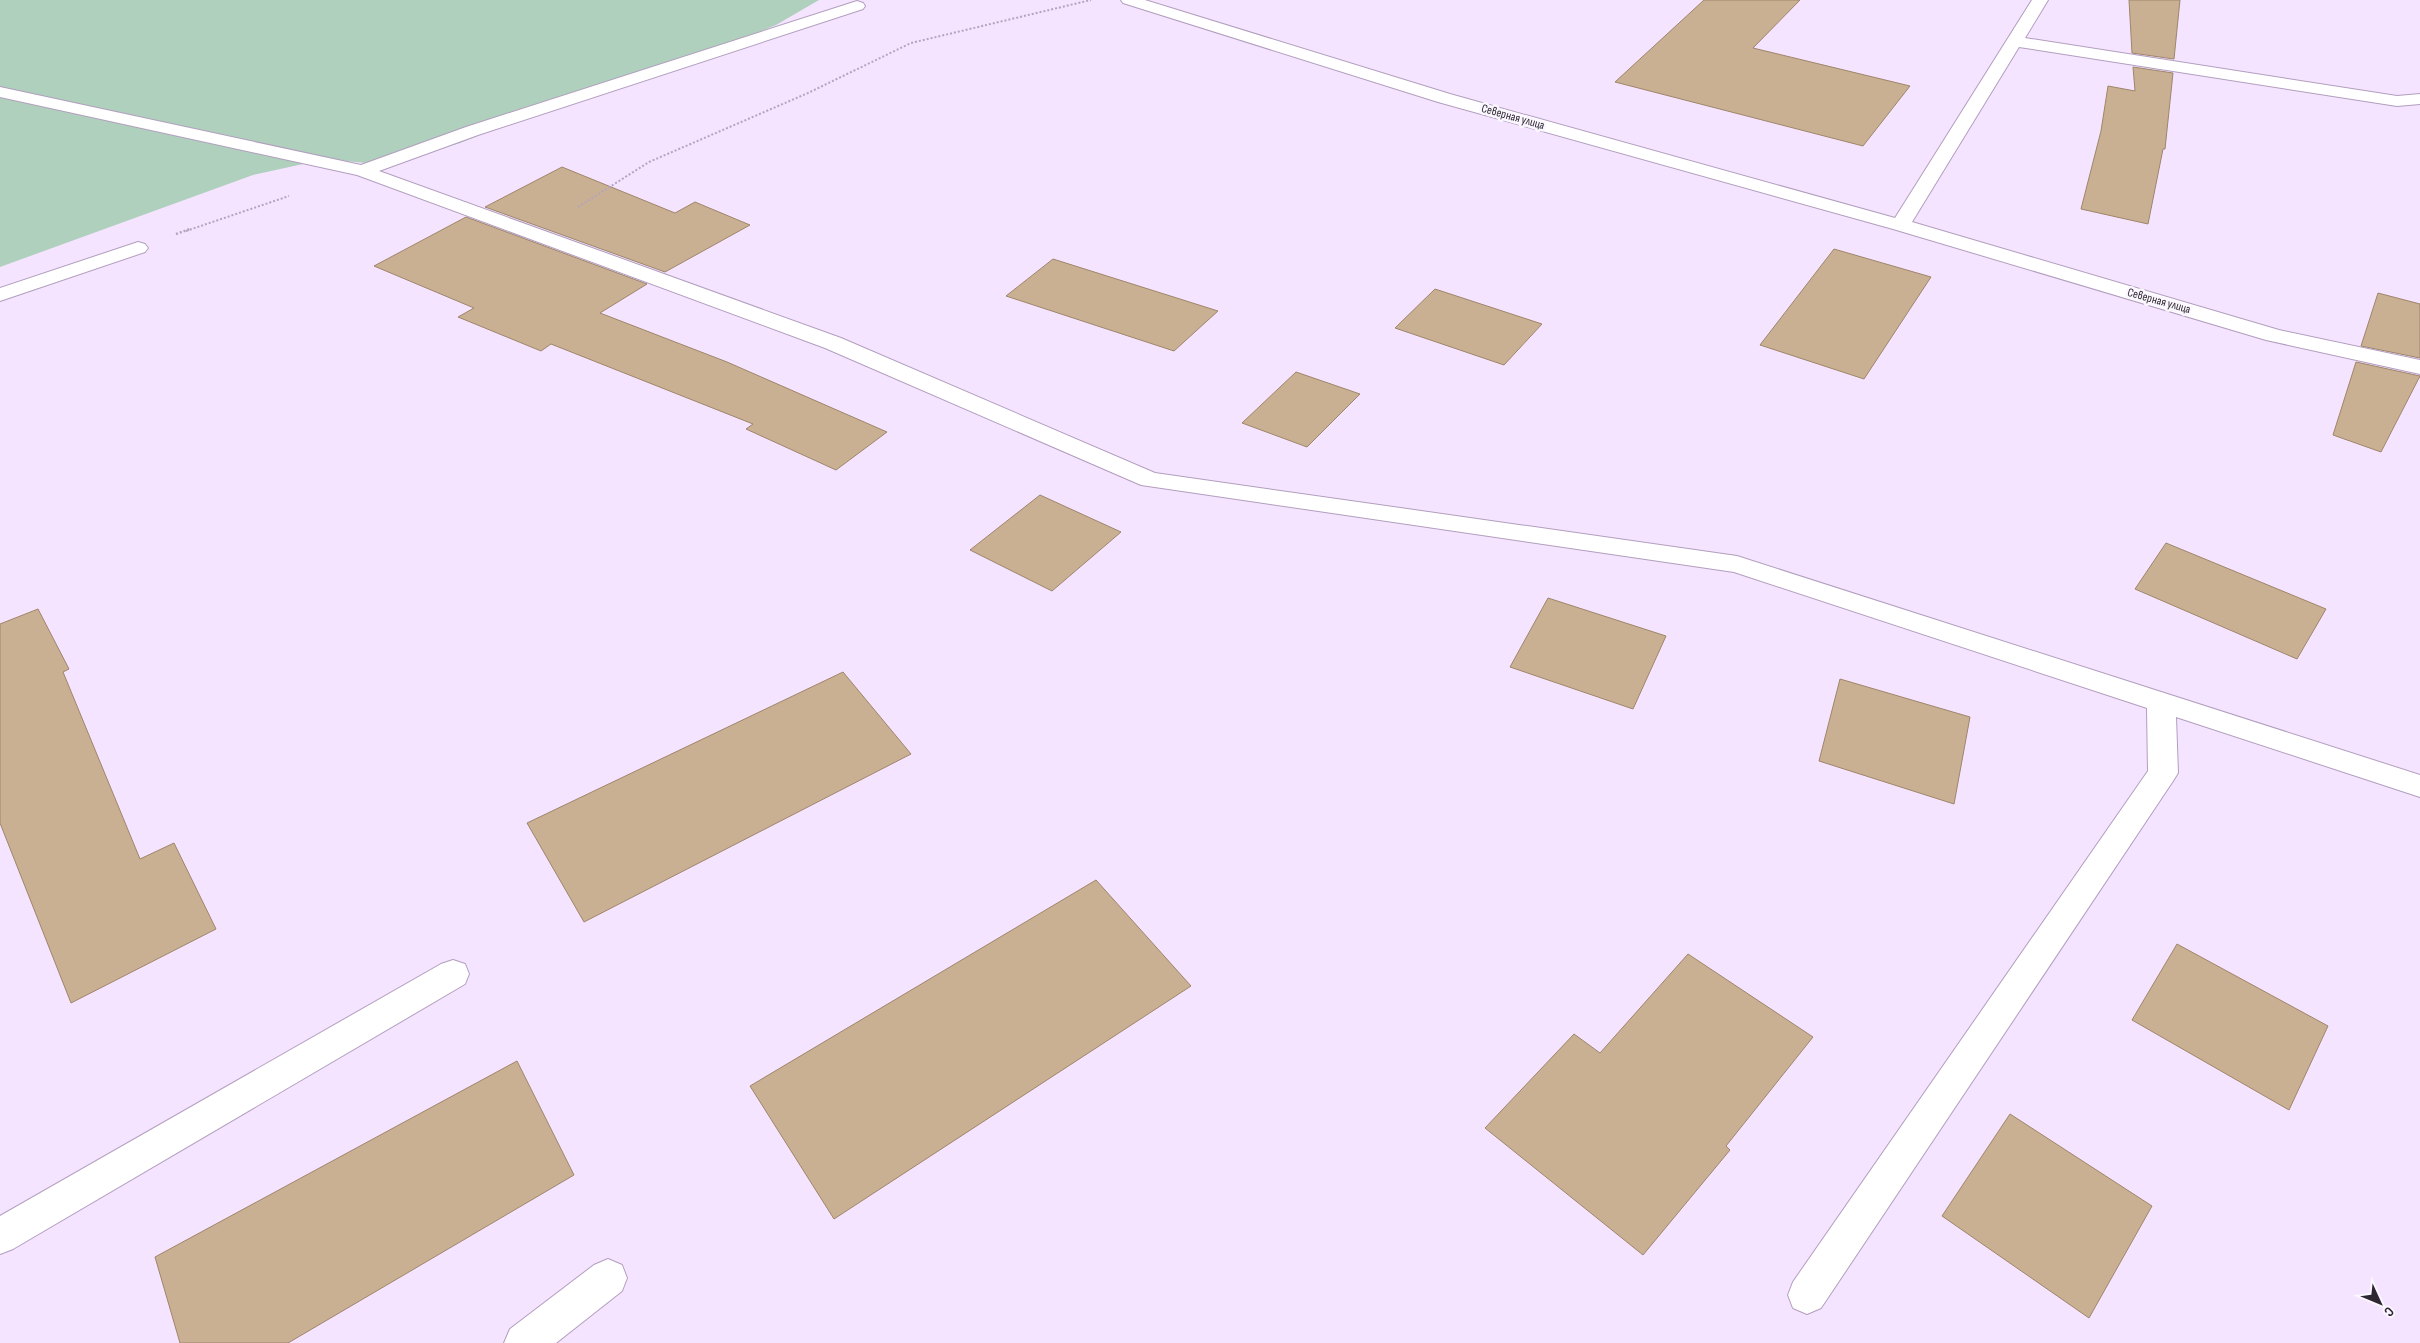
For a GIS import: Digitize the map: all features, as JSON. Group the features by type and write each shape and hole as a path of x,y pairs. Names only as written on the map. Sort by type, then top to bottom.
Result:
{"street":[{"name":"Северная улица","path":"1129,0 1444,98 1900,225 2274,335 2420,367"},
{"path":"1900,225 2040,0"},
{"path":"362,170 857,6"},
{"path":"2015,41 2397,101 2420,99"},
{"path":"0,92 362,170 833,343 1150,480 1738,564 2420,786"},
{"path":"0,295 138,248"},
{"path":"1806,1295 2163,773 2161,702"},
{"path":"0,1236 453,974"},
{"path":"524,1343 608,1278"}],"path":[{"path":"536,234 649,162 808,93 911,43 1092,0"},
{"path":"138,248 362,170"}],"green space":[{"path":"0,0 819,0 776,25 737,41 610,82 460,143 413,157 366,163 326,159 253,175 0,267"}],"building":[{"path":"1704,0 1800,0 1753,48 1910,86 1863,146 1615,82"},
{"path":"2129,0 2180,0 2174,59 2132,53"},
{"path":"2133,67 2173,73 2165,149 2163,149 2148,224 2081,209 2101,131 2108,86 2135,91"},
{"path":"562,167 675,213 695,202 750,225 665,272 485,207"},
{"path":"466,217 647,284 600,313 727,362 887,432 836,470 746,429 753,424 551,344 541,351 458,317 474,308 374,266"},
{"path":"1834,249 1931,277 1864,379 1760,345"},
{"path":"1053,259 1218,311 1174,351 1006,296"},
{"path":"1435,289 1542,324 1504,365 1395,328"},
{"path":"2378,293 2420,304 2420,358 2361,346"},
{"path":"2356,362 2420,376 2381,452 2333,435"},
{"path":"1296,372 1360,394 1307,447 1242,423"},
{"path":"1040,495 1121,532 1052,591 970,550"},
{"path":"2166,543 2326,609 2297,659 2135,589"},
{"path":"1548,598 1666,636 1633,709 1510,667"},
{"path":"38,609 69,669 63,672 140,859 174,843 216,929 71,1003 0,823 0,624"},
{"path":"843,672 911,754 584,922 527,823"},
{"path":"1840,679 1970,717 1954,804 1819,761"},
{"path":"1096,880 1191,986 834,1219 750,1086"},
{"path":"2177,944 2328,1026 2289,1110 2132,1020"},
{"path":"1688,954 1813,1037 1726,1146 1730,1150 1643,1255 1485,1128 1574,1034 1600,1053"},
{"path":"517,1061 574,1175 288,1343 180,1343 155,1257"},
{"path":"2010,1114 2152,1206 2089,1318 1942,1216"}]}
